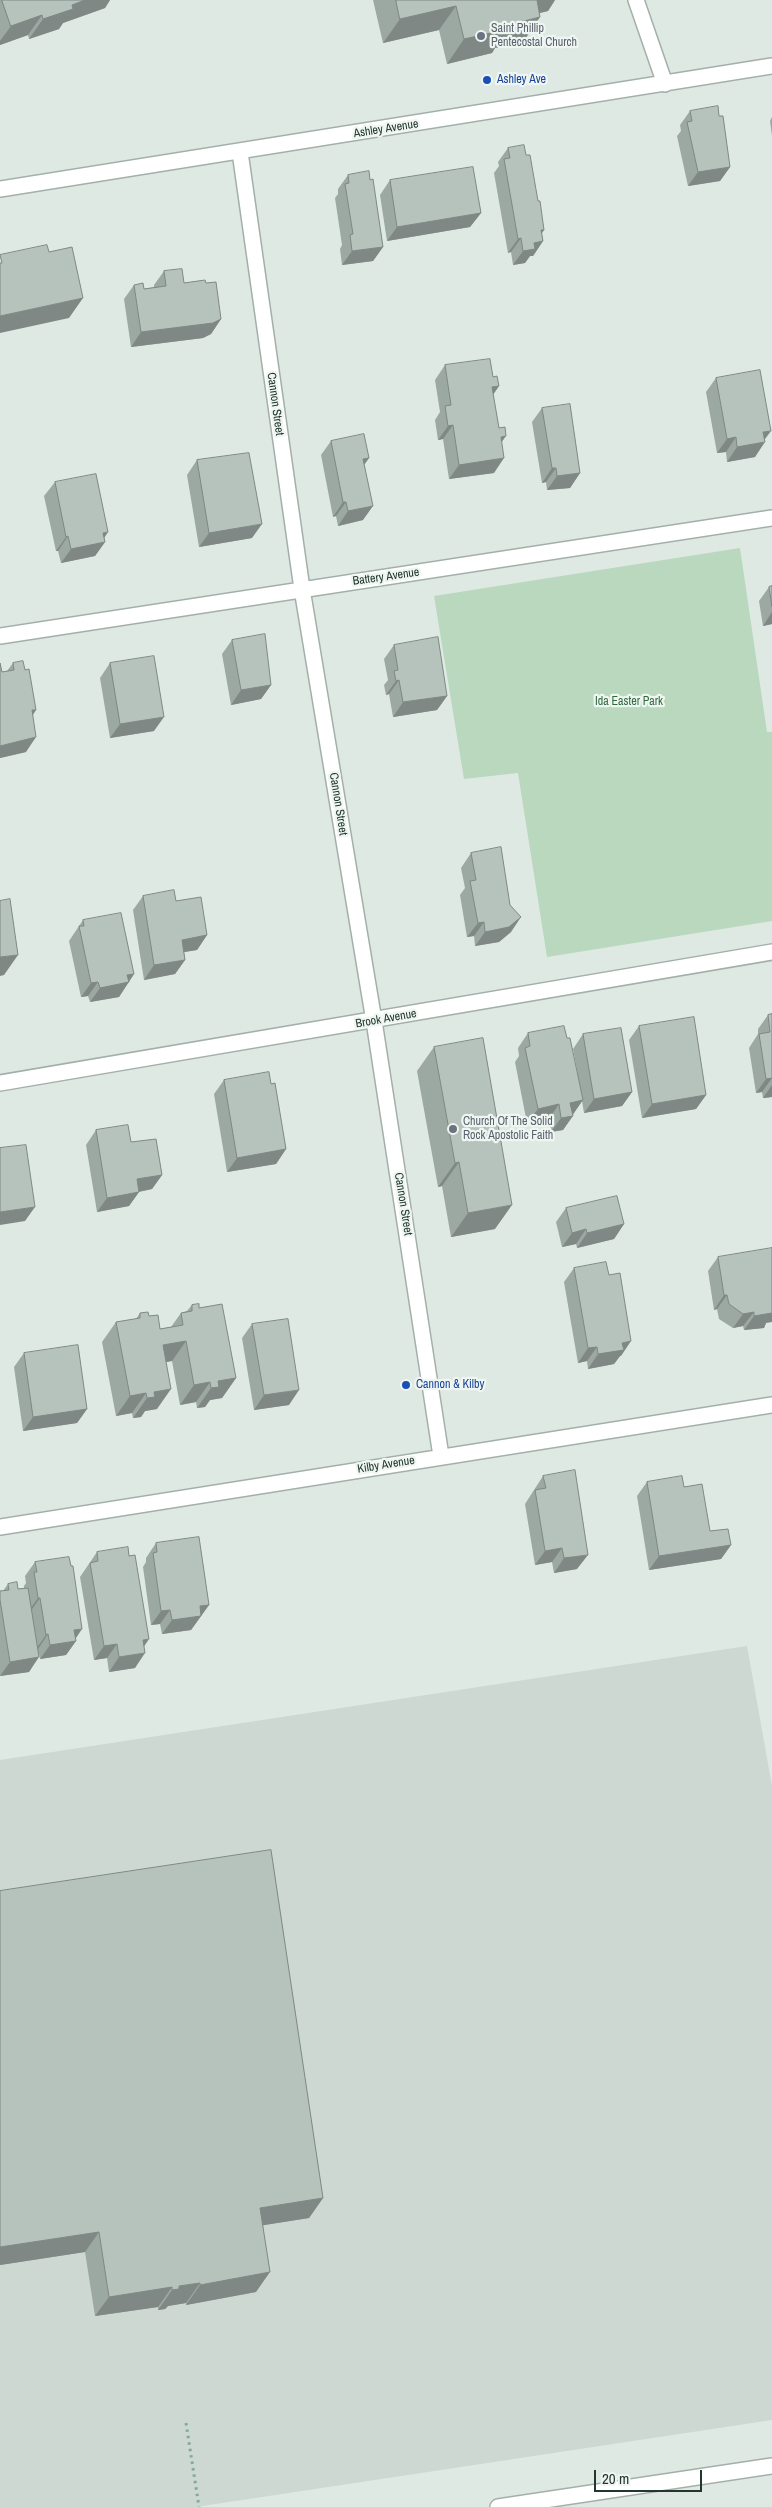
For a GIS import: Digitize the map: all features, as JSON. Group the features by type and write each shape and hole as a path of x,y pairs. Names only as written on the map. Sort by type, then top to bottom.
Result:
{"street":[{"path":"636,0 665,84"},
{"name":"Ashley Avenue","path":"0,189 772,66"},
{"name":"Cannon Street","path":"240,152 302,589 374,1021 442,1456"},
{"name":"Battery Avenue","path":"0,636 772,518"},
{"name":"Brook Avenue","path":"0,1083 772,952"},
{"name":"Kilby Avenue","path":"0,1527 772,1405"},
{"path":"498,2507 772,2466"}],"path":[{"path":"186,2424 199,2507"}],"shaded area":[{"path":"747,1646 772,1786 772,2420 196,2507 0,2507 0,1760"}],"green space":[{"name":"Ida Easter Park","path":"740,548 767,732 772,732 772,921 547,957 518,773 464,779 434,596"}],"building":[{"path":"2,0 85,0 72,5 73,9 43,19 42,15 11,26"},
{"path":"396,0 537,0 540,17 508,25 509,29 464,39 456,6 400,19"},
{"path":"718,106 719,116 723,116 730,167 698,172 687,122 692,121 690,111"},
{"path":"524,145 526,155 530,155 544,230 541,230 543,241 534,243 535,249 523,251 521,238 518,239 504,159 510,158 508,148"},
{"path":"473,167 481,213 397,227 390,180"},
{"path":"369,171 370,180 373,179 383,247 352,251 350,235 353,234 345,184 349,183 348,175"},
{"path":"47,245 49,252 72,247 83,298 0,316 0,263 2,263 0,255"},
{"path":"182,269 184,283 205,280 206,283 216,282 221,319 213,323 141,332 134,285 143,283 144,289 166,286 164,271"},
{"path":"490,359 493,377 497,376 499,386 492,387 499,428 505,427 506,436 501,437 504,458 459,465 453,425 448,426 445,406 451,405 445,365"},
{"path":"760,370 771,431 763,432 765,442 737,447 736,437 727,439 716,378"},
{"path":"570,404 580,473 557,476 556,468 552,468 542,408"},
{"path":"364,434 369,458 363,459 373,506 348,511 346,502 343,502 331,441"},
{"path":"249,453 262,524 209,533 197,460"},
{"path":"96,474 108,532 103,533 105,542 71,549 68,536 66,537 55,482"},
{"path":"772,586 772,607 769,587"},
{"path":"265,634 271,685 241,690 232,640"},
{"path":"438,637 447,696 403,702 399,680 396,681 394,671 398,670 394,645"},
{"path":"154,656 164,717 120,724 110,663"},
{"path":"23,661 25,670 29,669 36,710 32,710 36,737 0,746 0,663 2,672 14,670 13,663"},
{"path":"501,847 510,905 521,917 509,927 485,932 484,922 478,923 470,881 476,880 471,853"},
{"path":"174,890 176,901 201,897 207,935 182,940 185,960 154,965 143,896"},
{"path":"10,899 18,955 0,957 0,901"},
{"path":"121,913 134,974 127,975 129,982 100,988 98,982 91,983 79,926 84,926 83,920"},
{"path":"772,1014 772,1078 766,1079 759,1034 770,1032 768,1015"},
{"path":"694,1017 706,1095 652,1104 639,1026"},
{"path":"564,1026 567,1038 570,1038 583,1100 570,1103 573,1116 561,1118 559,1104 538,1109 525,1048 530,1046 528,1033"},
{"path":"621,1028 632,1092 594,1099 583,1034"},
{"path":"483,1038 512,1205 468,1213 459,1162 455,1163 434,1047"},
{"path":"269,1072 271,1084 275,1083 286,1149 237,1158 224,1080"},
{"path":"128,1125 131,1142 156,1139 162,1175 137,1179 139,1192 107,1198 96,1130"},
{"path":"26,1145 35,1207 0,1212 0,1148"},
{"path":"617,1196 624,1224 587,1233 586,1229 572,1233 566,1208"},
{"path":"772,1248 772,1313 754,1316 754,1312 743,1314 729,1304 727,1295 724,1295 718,1257"},
{"path":"606,1262 609,1275 620,1273 631,1341 622,1343 624,1350 598,1354 597,1347 588,1348 574,1268"},
{"path":"199,1304 199,1308 222,1304 236,1378 218,1381 219,1387 211,1388 210,1382 194,1385 186,1341 163,1345 171,1389 154,1392 155,1397 147,1398 146,1393 130,1396 116,1322 140,1318 140,1313 148,1312 149,1316 158,1315 160,1329 183,1325 181,1313 192,1311 192,1305"},
{"path":"288,1319 299,1390 264,1395 252,1324"},
{"path":"78,1345 87,1409 33,1417 24,1353"},
{"path":"575,1470 588,1555 564,1558 562,1548 545,1551 535,1490 546,1488 543,1476"},
{"path":"682,1476 684,1487 702,1484 710,1531 728,1529 731,1545 659,1556 647,1482"},
{"path":"199,1537 209,1605 200,1606 201,1616 172,1620 170,1610 161,1611 153,1553 157,1552 156,1543"},
{"path":"128,1547 129,1556 135,1555 149,1639 143,1640 145,1653 119,1657 117,1644 104,1646 90,1563 98,1561 97,1552"},
{"path":"69,1557 71,1566 73,1566 82,1629 74,1630 76,1641 50,1645 48,1634 46,1635 40,1598 38,1598 34,1572 37,1572 35,1562"},
{"path":"17,1582 18,1589 28,1588 39,1657 10,1662 0,1591 9,1590 8,1584"},
{"path":"271,1850 323,2198 260,2208 270,2272 200,2285 200,2283 179,2286 179,2289 172,2290 172,2287 109,2297 99,2232 0,2247 0,1891"}],"place":[{"name":"Saint Phillip Pentecostal Church","path":"481,36"},
{"name":"Ashley Ave","path":"487,80"},
{"name":"Church Of The Solid Rock Apostolic Faith","path":"453,1129"},
{"name":"Cannon & Kilby","path":"406,1385"}]}
